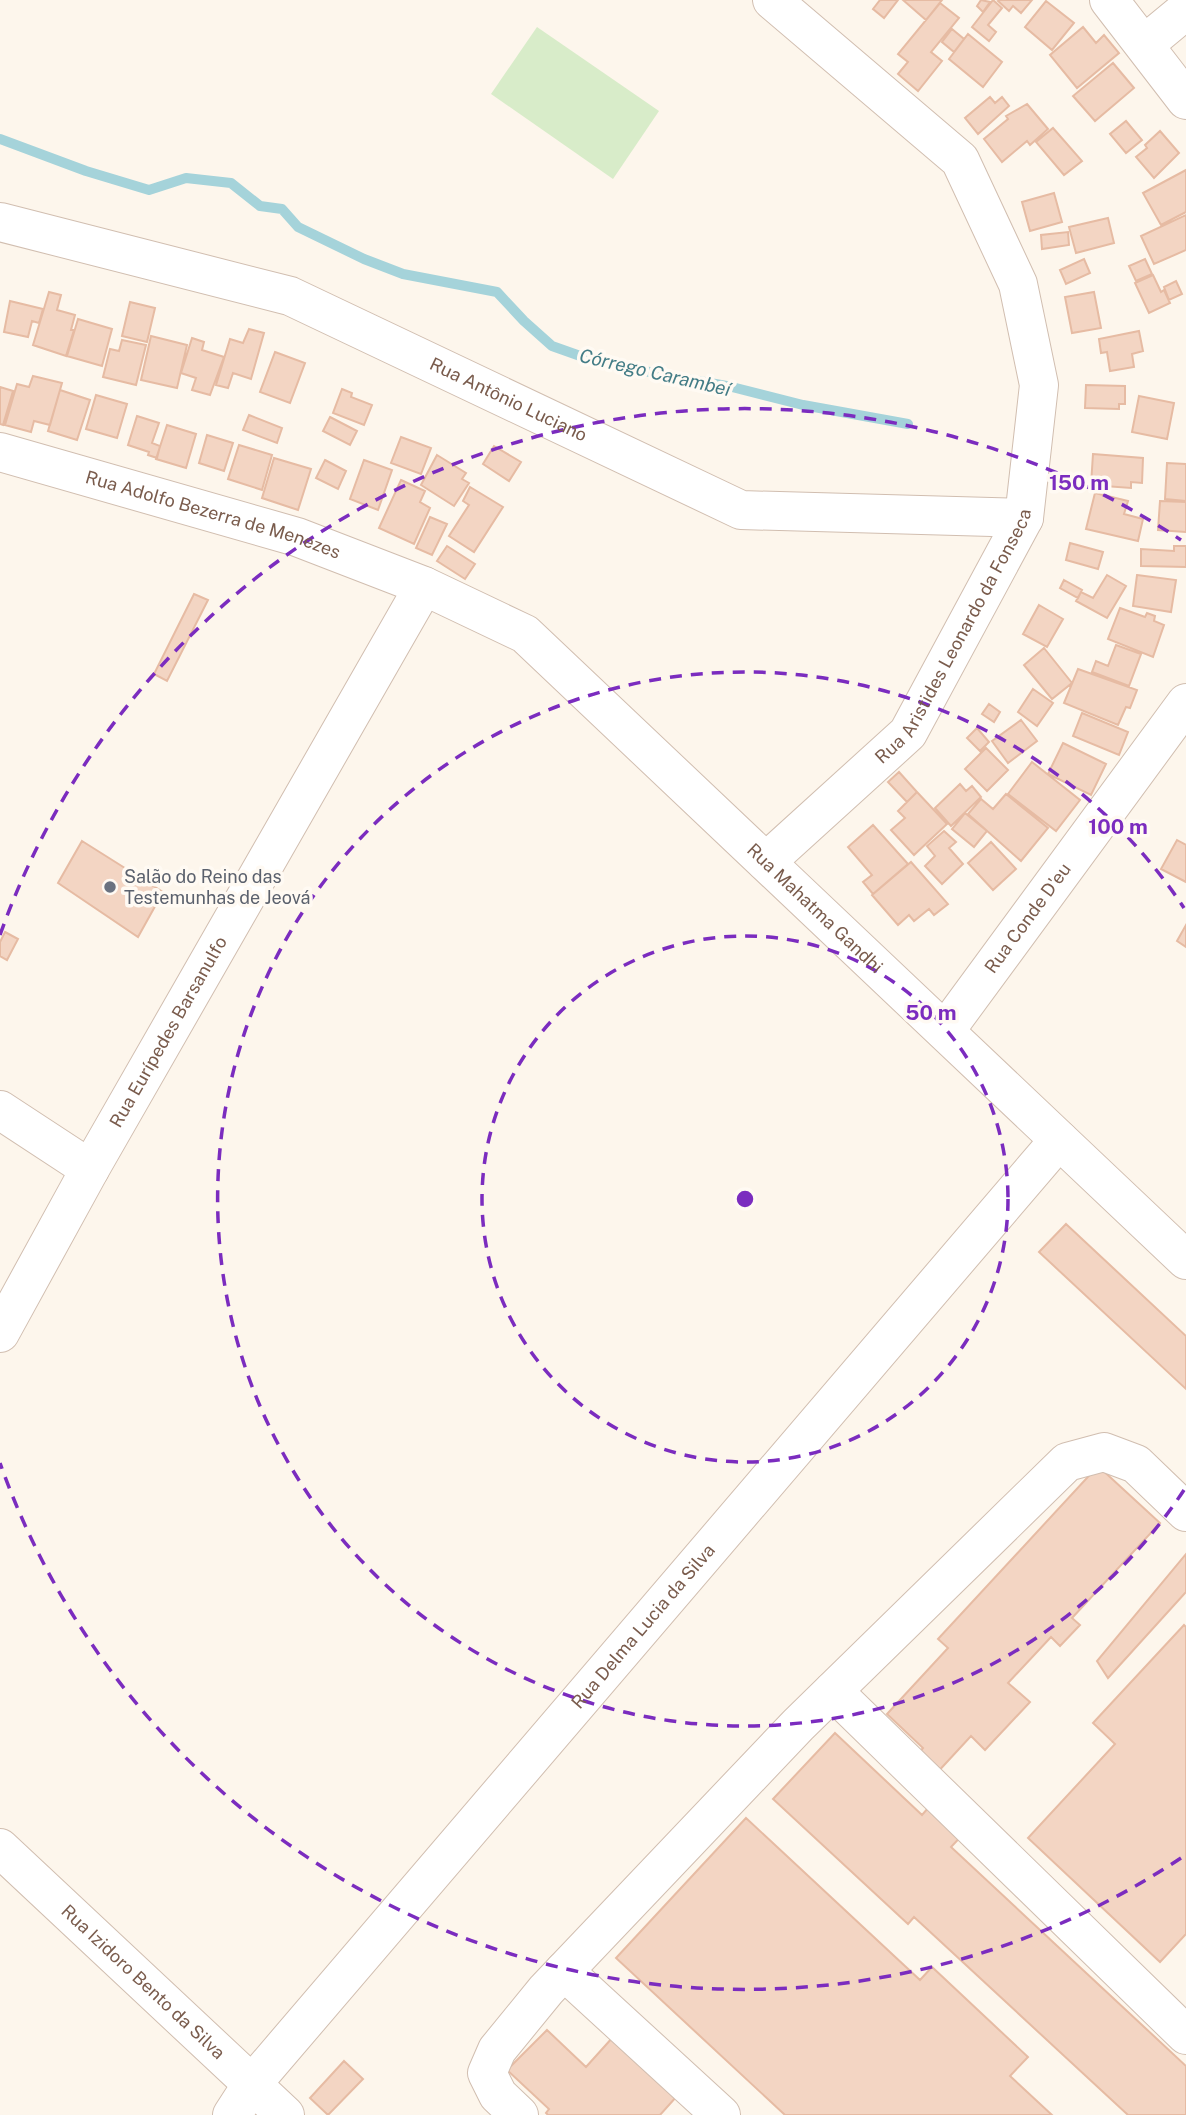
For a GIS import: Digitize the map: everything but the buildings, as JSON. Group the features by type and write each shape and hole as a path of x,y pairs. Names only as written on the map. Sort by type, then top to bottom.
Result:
{"street":[{"name":"Rua Aristides Leonardo da Fonseca","path":"766,862 908,733 1024,518 1039,385 1018,284 960,160 772,0"},
{"path":"1110,0 1186,100"},
{"path":"1145,44 1186,10"},
{"name":"Rua Antônio Luciano","path":"0,222 290,296 741,510 1024,518"},
{"name":"Rua Adolfo Bezerra de Menezes","path":"0,452 297,537 424,586"},
{"name":"Rua Mahatma Gandhi","path":"424,586 525,634 1186,1260"},
{"name":"Rua Eurípedes Barsanulfo","path":"0,1333 89,1169 424,586"},
{"name":"Rua Conde D'eu","path":"945,1031 1186,703"},
{"path":"0,1110 89,1169"},
{"name":"Rua Delma Lucia da Silva","path":"242,2100 1059,1140"},
{"path":"519,2115 498,2095 487,2073 497,2050 564,1970 833,1691 1067,1462 1104,1452 1136,1464 1186,1512"},
{"path":"833,1691 1180,2015"},
{"name":"Rua Izidoro Bento da Silva","path":"0,1848 242,2100 285,2115"},
{"path":"564,1970 721,2115"}],"green space":[{"path":"537,27 659,111 613,179 491,94"}],"waterway":[{"name":"Córrego Carambeí","path":"0,139 86,171 149,190 186,178 231,183 260,206 282,209 298,227 364,259 403,274 497,292 552,346 600,363 732,387 803,405 908,424"}],"place":[{"name":"Salão do Reino das Testemunhas de Jeová","path":"110,887"}]}
